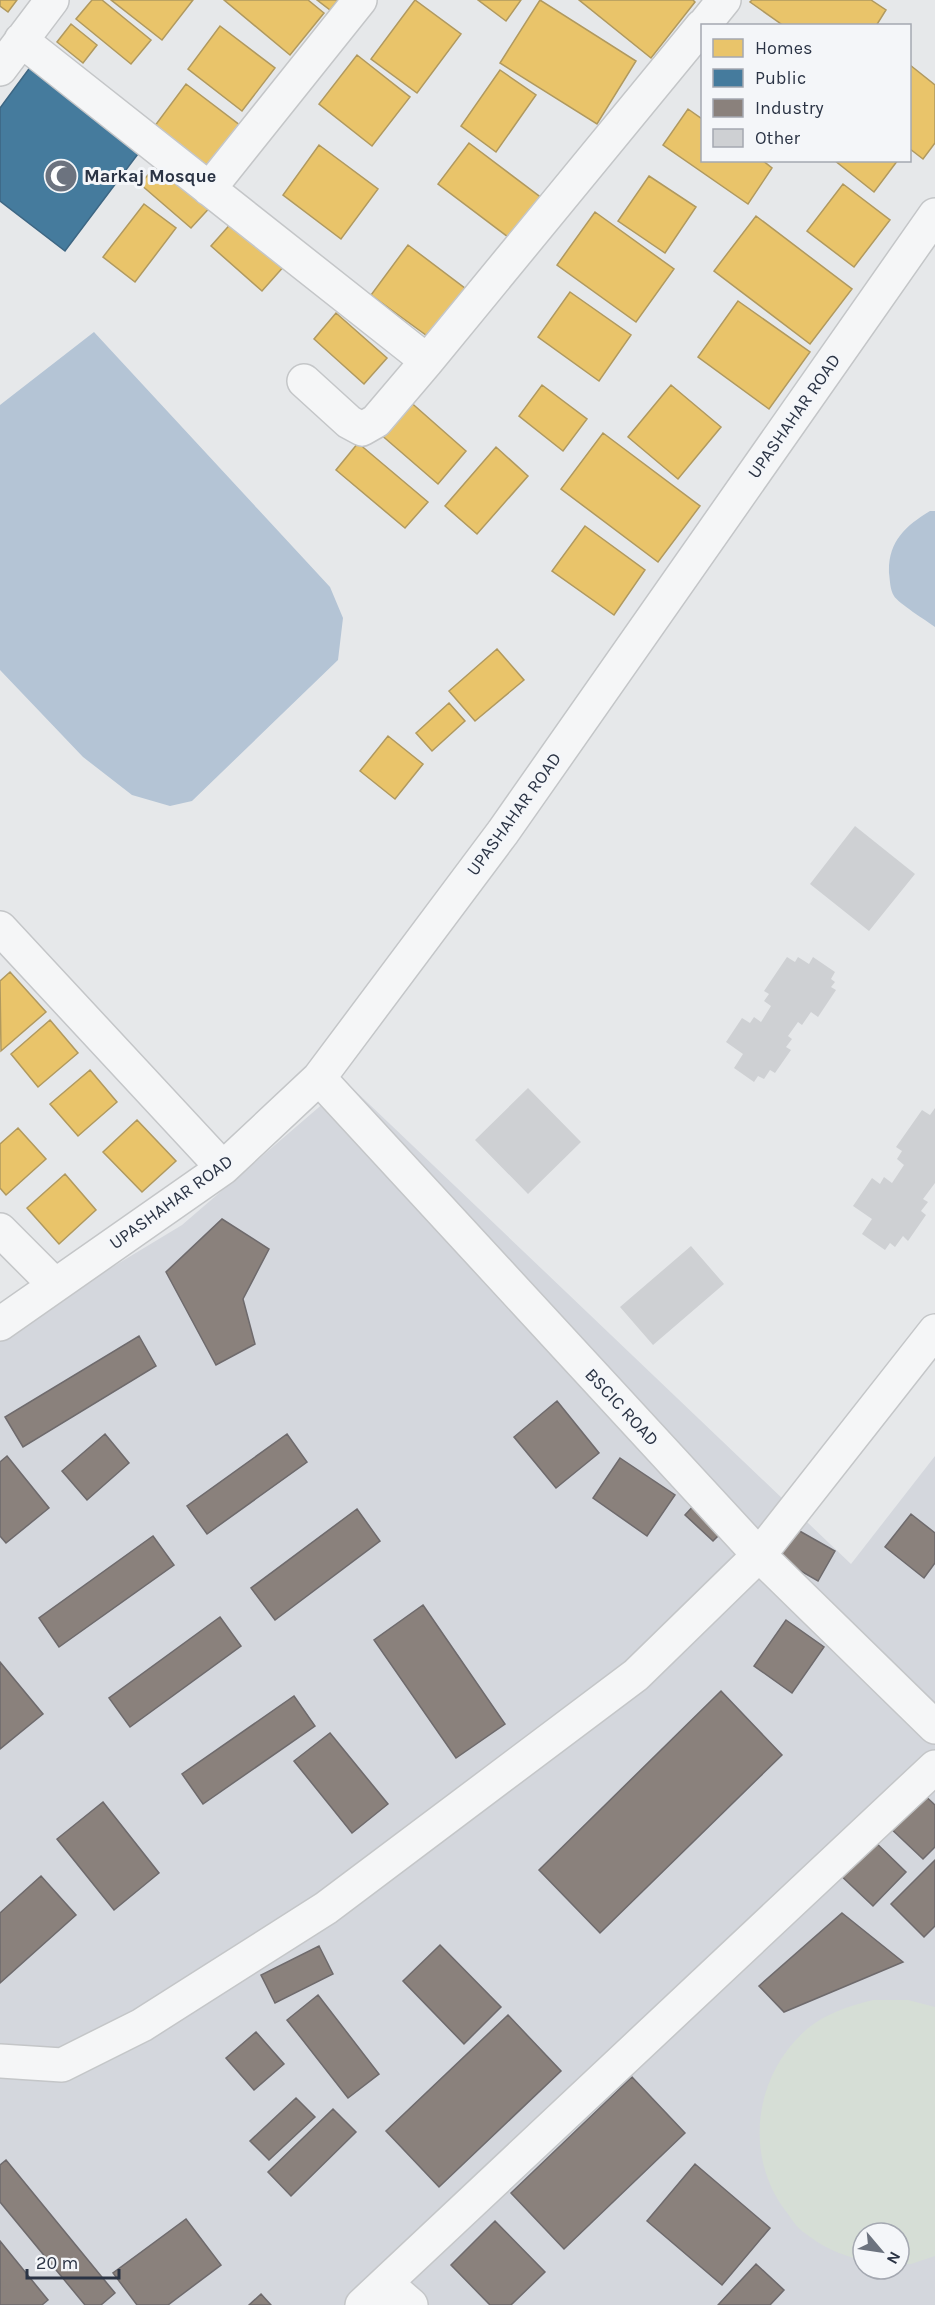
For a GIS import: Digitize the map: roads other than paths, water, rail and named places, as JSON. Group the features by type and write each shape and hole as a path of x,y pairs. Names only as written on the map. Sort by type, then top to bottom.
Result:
{"street":[{"path":"52,0 9,50 209,189 427,361"},
{"path":"209,189 360,0"},
{"path":"705,24 724,0"},
{"path":"304,381 349,422 362,429 376,421 701,28"},
{"name":"UPASHAHAR ROAD","path":"0,1324 223,1168 319,1078 502,832 935,215"},
{"path":"0,928 223,1168"},
{"name":"BSCIC ROAD","path":"319,1078 759,1555 935,1727"},
{"path":"0,1230 55,1285"},
{"path":"0,2061 62,2065 142,2025 326,1908 636,1675 759,1555 935,1331"},
{"path":"362,2305 935,1767"},
{"path":"386,2283 411,2305"}],"water":[{"path":"94,332 330,587 343,618 338,660 192,801 170,806 132,795 83,757 0,670 0,405"},
{"path":"930,511 935,511 935,627 894,596 889,573 891,552 900,536"}],"place":[{"name":"Markaj Mosque","path":"61,176"}]}
